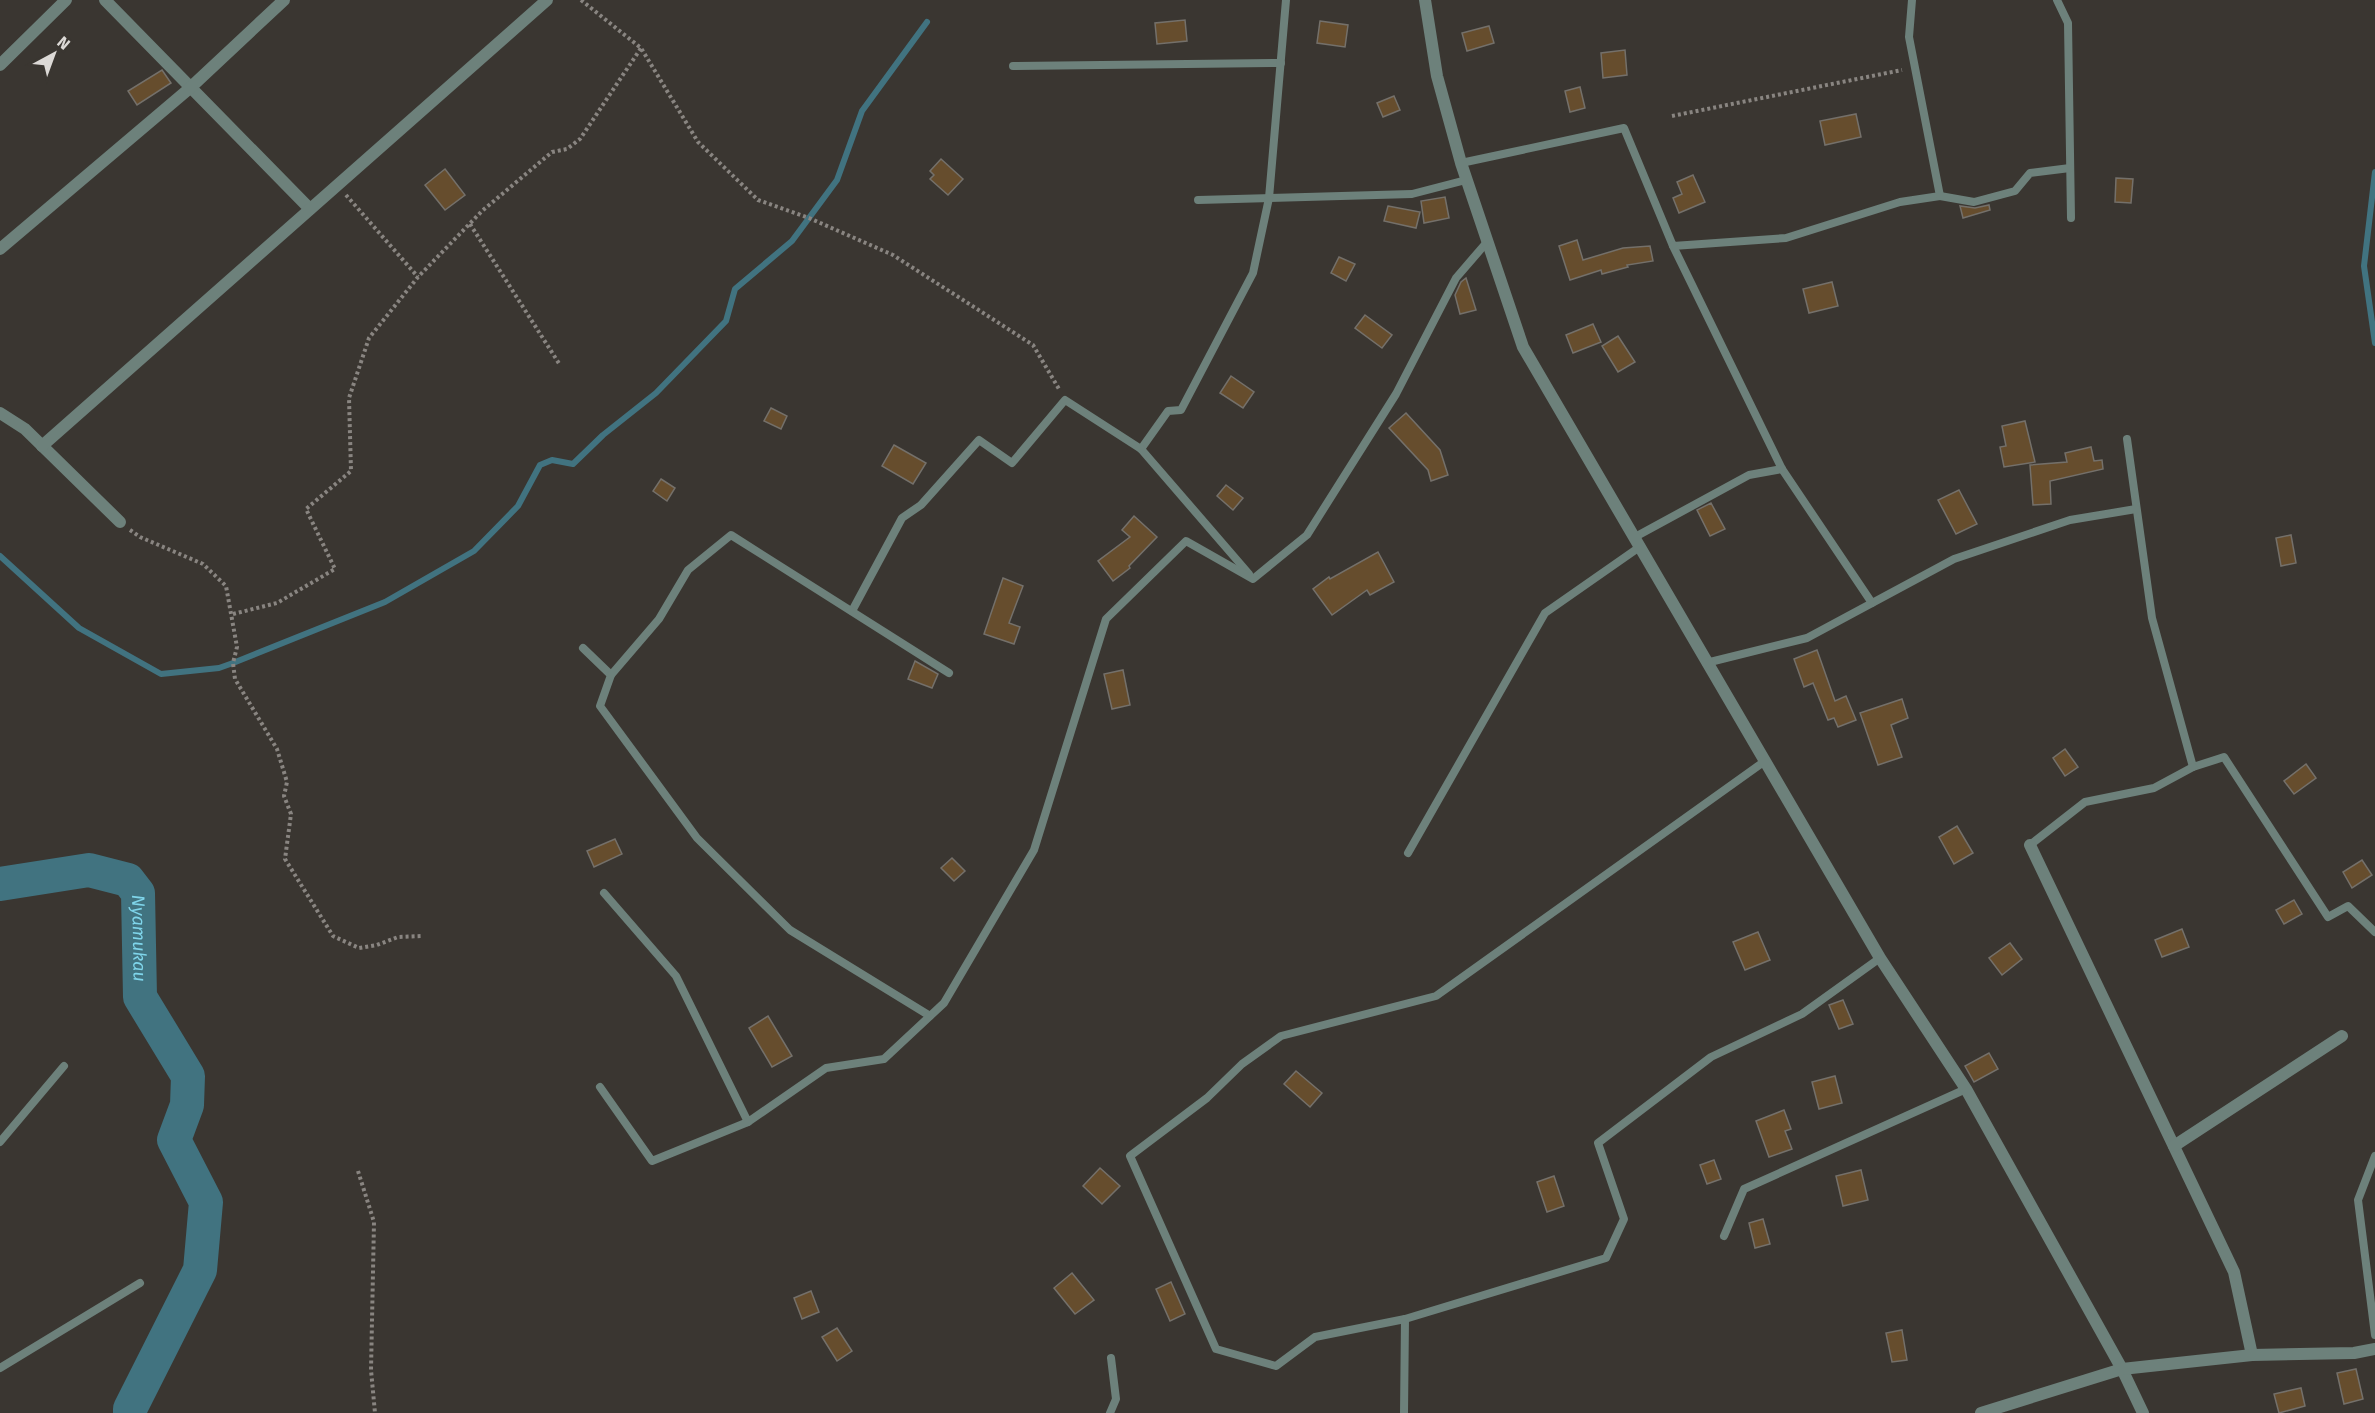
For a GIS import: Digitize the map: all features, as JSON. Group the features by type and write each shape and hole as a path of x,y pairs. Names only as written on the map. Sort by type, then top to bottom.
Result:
{"street":[{"path":"0,65 66,0"},
{"path":"105,0 310,210"},
{"path":"0,249 190,88 284,0"},
{"path":"42,446 547,0"},
{"path":"1425,0 1437,76 1461,163 1523,347 1880,958 1966,1089 2122,1369 2143,1413"},
{"path":"0,413 25,429 120,522"},
{"path":"2030,845 2234,1272 2252,1355"},
{"path":"2174,1146 2342,1036"},
{"path":"1981,1413 2122,1369 2252,1355 2354,1353 2375,1349"}],"lane":[{"path":"1141,449 1168,411 1181,410 1253,273 1269,198 1286,0"},
{"path":"1911,0 1909,37 1940,196"},
{"path":"2057,0 2067,23 2071,218"},
{"path":"1013,66 1281,63"},
{"path":"1461,163 1624,128 1672,246 1782,469 1872,603"},
{"path":"1672,246 1786,238 1900,202 1940,196 1974,202 2015,192 2030,172 2070,168"},
{"path":"1198,200 1412,194 1466,180"},
{"path":"1253,579 1306,535 1396,394 1456,278 1487,242"},
{"path":"852,611 902,518 921,506 979,440 1012,463 1065,400 1141,449 1253,579"},
{"path":"2127,439 2152,618 2193,767"},
{"path":"1408,853 1545,613 1638,542 1749,475 1782,469"},
{"path":"1706,663 1807,638 1954,559 2070,520 2136,509"},
{"path":"930,1016 790,930 697,838 600,706 611,675 659,619 688,570 731,536 949,673"},
{"path":"600,1087 652,1161 748,1122 826,1068 884,1059 944,1003 1034,850 1106,619 1186,541 1253,579"},
{"path":"583,648 611,675"},
{"path":"2030,845 2085,802 2154,789 2193,767 2224,757 2328,917 2348,906 2375,932"},
{"path":"1765,761 1436,996 1281,1036 1242,1064 1207,1098 1130,1156 1216,1349 1276,1366 1315,1337 1405,1319 1606,1258 1624,1219 1598,1143 1711,1057 1802,1014 1880,958"},
{"path":"604,893 676,976 748,1122"},
{"path":"0,1142 64,1066"},
{"path":"1724,1236 1744,1190 1966,1089"},
{"path":"2375,1156 2358,1200 2375,1335"},
{"path":"0,1368 140,1283"},
{"path":"1404,1413 1405,1319"},
{"path":"1110,1413 1116,1399 1111,1358"}],"path":[{"path":"581,0 641,48 698,142 758,200 809,218 893,255 1023,338 1033,345 1065,400"},
{"path":"232,614 277,603 335,568 306,509 351,471 350,398 369,338 418,277 482,211 552,152 567,149 580,139 641,48"},
{"path":"1672,116 1915,68"},
{"path":"337,186 418,277"},
{"path":"470,224 560,365"},
{"path":"120,522 140,537 203,564 226,586 237,647 233,663 236,679 277,749 287,782 284,796 291,814 285,859 333,936 359,948 377,945 398,937 422,936"},
{"path":"358,1171 374,1222 371,1370 375,1413"}],"building":[{"path":"1185,20 1187,41 1157,44 1155,23"},
{"path":"1320,21 1348,25 1345,47 1317,43"},
{"path":"1489,26 1494,43 1467,51 1462,33"},
{"path":"1625,50 1627,75 1603,78 1601,53"},
{"path":"162,70 171,83 137,105 128,91"},
{"path":"1580,87 1585,108 1570,112 1565,91"},
{"path":"1394,96 1400,110 1383,117 1377,103"},
{"path":"1856,114 1861,137 1825,145 1820,121"},
{"path":"941,159 963,179 948,195 930,179 934,175 930,171"},
{"path":"445,169 465,195 445,210 425,185"},
{"path":"1693,175 1705,202 1679,213 1673,198 1682,194 1677,182"},
{"path":"2116,178 2133,179 2131,203 2115,202"},
{"path":"1445,197 1449,218 1424,223 1421,201"},
{"path":"1989,205 1990,210 1963,218 1960,206 1975,208"},
{"path":"1388,206 1420,212 1416,228 1384,221"},
{"path":"1577,240 1583,260 1623,248 1650,246 1653,261 1627,265 1628,267 1602,274 1601,270 1570,280 1559,246"},
{"path":"1339,257 1355,264 1346,281 1331,273"},
{"path":"1466,278 1476,310 1460,314 1455,295 1461,282"},
{"path":"1832,282 1838,306 1809,313 1803,289"},
{"path":"1365,315 1392,335 1382,348 1355,328"},
{"path":"1593,324 1601,342 1573,353 1566,335"},
{"path":"1618,336 1635,362 1618,372 1602,346"},
{"path":"1231,376 1254,392 1243,408 1220,393"},
{"path":"771,408 787,416 781,429 764,421"},
{"path":"1406,413 1440,450 1448,475 1431,481 1428,470 1389,428"},
{"path":"2025,421 2035,462 2004,467 2000,447 2006,446 2002,426"},
{"path":"894,445 926,463 913,484 882,466"},
{"path":"2091,447 2094,461 2102,460 2103,469 2050,481 2051,504 2033,505 2030,465 2067,462 2065,453"},
{"path":"661,479 675,488 667,501 653,491"},
{"path":"1226,485 1243,498 1233,510 1217,496"},
{"path":"1959,490 1977,524 1956,534 1938,500"},
{"path":"1711,503 1725,529 1710,536 1697,510"},
{"path":"1134,516 1157,537 1129,566 1130,568 1113,581 1098,561 1130,537 1122,530"},
{"path":"2291,535 2296,563 2281,566 2276,538"},
{"path":"1378,552 1394,582 1370,595 1367,590 1332,615 1313,589 1329,577 1330,579"},
{"path":"1003,578 1023,586 1009,623 1020,627 1014,644 984,634"},
{"path":"1817,650 1835,701 1846,696 1856,720 1838,727 1834,718 1828,720 1813,683 1804,687 1794,659"},
{"path":"915,661 938,674 932,688 908,679"},
{"path":"1123,670 1130,705 1112,709 1104,674"},
{"path":"1902,699 1908,718 1891,725 1902,757 1878,765 1860,713"},
{"path":"2065,749 2078,767 2065,776 2053,758"},
{"path":"2306,764 2316,778 2294,794 2284,781"},
{"path":"1957,826 1973,853 1954,864 1939,837"},
{"path":"615,839 622,854 594,867 587,851"},
{"path":"952,858 965,871 954,881 941,868"},
{"path":"2362,860 2372,875 2352,888 2343,872"},
{"path":"2294,900 2302,914 2284,924 2276,910"},
{"path":"2182,929 2189,947 2162,957 2155,940"},
{"path":"1758,932 1770,960 1745,970 1733,942"},
{"path":"2010,943 2022,959 2002,975 1989,958"},
{"path":"1843,1000 1853,1024 1839,1029 1829,1005"},
{"path":"768,1016 792,1056 772,1067 749,1028"},
{"path":"1989,1053 1998,1069 1974,1082 1965,1066"},
{"path":"1296,1071 1322,1093 1310,1107 1284,1084"},
{"path":"1835,1076 1842,1103 1819,1109 1812,1082"},
{"path":"1784,1110 1791,1129 1785,1131 1792,1149 1769,1157 1756,1121"},
{"path":"1714,1160 1721,1179 1707,1184 1700,1165"},
{"path":"1100,1168 1120,1186 1102,1204 1083,1186"},
{"path":"1861,1170 1868,1200 1843,1206 1836,1176"},
{"path":"1554,1176 1564,1206 1547,1212 1537,1182"},
{"path":"1763,1219 1770,1244 1755,1248 1749,1223"},
{"path":"1072,1273 1094,1300 1075,1314 1054,1288"},
{"path":"1171,1282 1185,1314 1170,1321 1156,1289"},
{"path":"811,1291 819,1312 802,1319 794,1298"},
{"path":"837,1328 852,1351 837,1361 822,1337"},
{"path":"1902,1330 1907,1360 1892,1362 1886,1333"},
{"path":"2356,1369 2363,1399 2344,1404 2337,1373"},
{"path":"2301,1388 2305,1406 2279,1413 2274,1394"}],"waterway":[{"path":"0,556 79,628 161,674 219,668 233,663 385,602 474,551 518,506 540,465 552,460 573,464 603,435 656,393 726,321 735,289 792,241 837,180 862,111 927,22"},
{"path":"2375,172 2364,266 2375,343"},
{"name":"Nyamukau","path":"0,884 89,870 128,880 138,893 140,997 188,1076 187,1105 174,1140 206,1202 200,1270 130,1413"}]}
